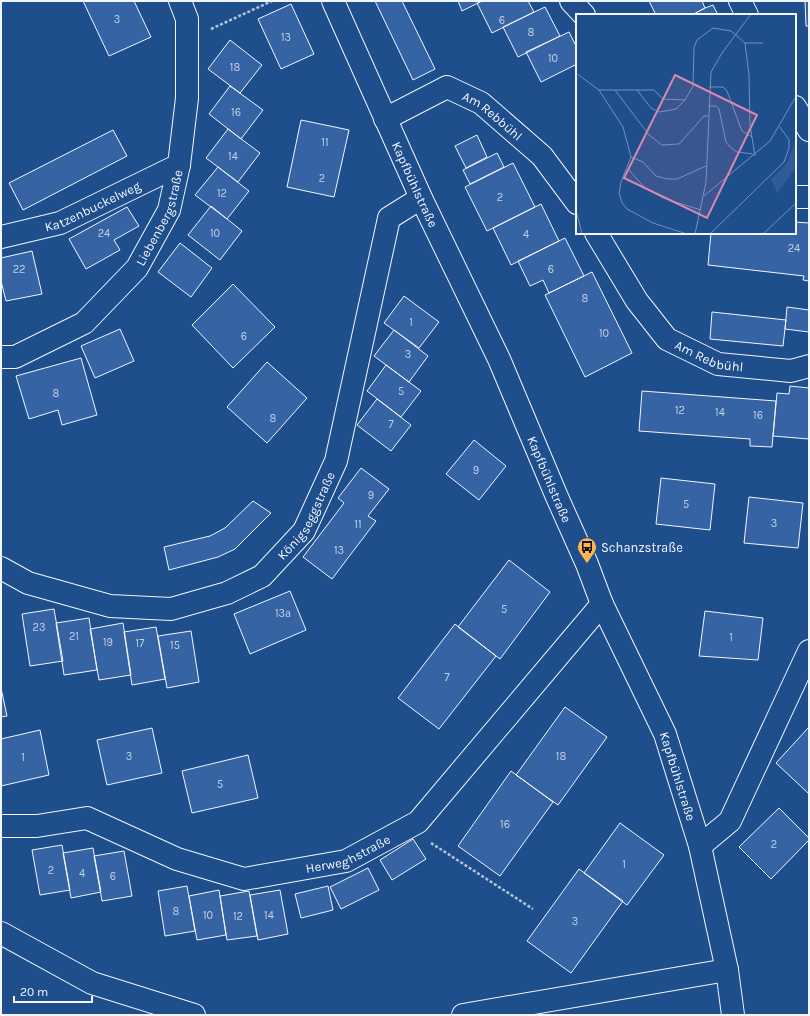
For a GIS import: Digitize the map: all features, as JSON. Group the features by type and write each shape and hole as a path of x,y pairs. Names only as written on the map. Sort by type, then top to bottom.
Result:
{"street":[{"name":"Liebenbergstraße","path":"1,356 15,356 84,323 137,268 169,210 179,165 187,98 187,19 180,1"},
{"name":"Kapfbühlstraße","path":"333,1 421,198 499,359 557,497 588,564 602,604 665,734 700,846 727,970 733,1015"},
{"path":"571,1 583,14"},
{"path":"740,1 746,14"},
{"name":"Am Rebbühl","path":"386,119 447,87 481,103 542,156 576,202"},
{"path":"796,109 809,130"},
{"name":"Katzenbuckelweg","path":"1,237 60,223 179,165"},
{"path":"796,198 809,197"},
{"name":"Königseggstraße","path":"1,568 28,583 110,606 171,609 226,593 262,576 304,531 336,461 389,218 421,198"},
{"name":"Am Rebbühl","path":"597,234 638,301 667,339 718,364 791,371 809,366"},
{"name":"Herweghstraße","path":"1,826 37,826 87,818 177,859 244,879 346,861 418,822 602,604"},
{"path":"700,846 730,821 809,651"},
{"path":"1,933 92,983 194,1015"},
{"path":"463,1015 727,970"}],"path":[{"path":"187,40 272,1"},
{"path":"407,828 533,909"}],"building":[{"path":"83,1 134,1 151,37 109,56"},
{"path":"375,1 402,1 435,69 413,80"},
{"path":"458,1 482,1 462,11"},
{"path":"482,1 528,1 534,12 492,33 477,3"},
{"path":"649,1 702,1 705,8 694,14 656,14"},
{"path":"805,1 809,1 809,26 806,26"},
{"path":"291,4 314,54 281,69 258,19"},
{"path":"713,5 718,14 694,14"},
{"path":"545,7 560,36 518,57 503,27"},
{"path":"569,32 576,46 576,64 541,82 526,52"},
{"path":"230,40 262,65 240,93 208,69"},
{"path":"230,86 263,110 241,139 209,114"},
{"path":"301,120 349,130 334,197 287,187"},
{"path":"228,129 260,153 238,182 206,158"},
{"path":"113,130 127,156 23,210 9,183"},
{"path":"477,135 487,157 466,168 455,146"},
{"path":"497,153 504,167 470,184 463,170"},
{"path":"513,163 535,207 487,231 465,187"},
{"path":"218,167 249,191 227,219 195,195"},
{"path":"541,204 559,241 511,265 493,228"},
{"path":"211,206 242,231 220,260 188,235"},
{"path":"127,207 139,226 114,240 120,250 86,269 69,239"},
{"path":"796,222 809,223 809,281 803,280 804,276 708,265 711,234 796,234"},
{"path":"565,238 584,276 549,293 543,280 530,286 518,261"},
{"path":"180,243 212,268 191,297 158,272"},
{"path":"32,251 42,294 6,301 1,281 1,258"},
{"path":"592,272 632,353 585,377 545,295"},
{"path":"233,284 275,327 233,368 192,325"},
{"path":"404,296 439,322 419,348 384,323"},
{"path":"787,307 809,310 809,332 785,329"},
{"path":"712,312 786,320 783,346 710,339"},
{"path":"120,329 134,361 95,378 81,346"},
{"path":"394,330 428,356 409,382 374,356"},
{"path":"81,358 97,415 62,425 58,410 29,419 16,376"},
{"path":"267,362 307,398 267,443 227,407"},
{"path":"386,365 421,391 401,417 367,391"},
{"path":"790,386 809,388 809,439 773,436 777,393 789,394"},
{"path":"642,391 776,401 772,447 750,446 750,439 639,431"},
{"path":"377,399 411,425 391,451 357,425"},
{"path":"474,440 506,466 479,500 446,474"},
{"path":"361,468 389,489 368,516 376,521 332,579 303,557 344,503 338,498"},
{"path":"661,478 715,484 710,530 656,524"},
{"path":"749,497 803,503 798,548 744,543"},
{"path":"253,501 271,513 235,549 218,557 169,570 164,547 210,536 225,528"},
{"path":"509,560 550,592 500,659 458,627"},
{"path":"290,591 306,630 250,654 234,614"},
{"path":"54,609 63,661 30,666 22,614"},
{"path":"705,611 763,618 758,660 699,656"},
{"path":"89,618 97,670 64,675 56,623"},
{"path":"123,623 131,675 99,680 90,629"},
{"path":"455,624 496,656 439,729 398,698"},
{"path":"156,627 165,679 132,685 124,632"},
{"path":"191,631 199,682 167,688 158,636"},
{"path":"1,688 7,716 1,717"},
{"path":"565,707 607,737 558,805 516,775"},
{"path":"809,727 809,794 776,763"},
{"path":"152,728 162,773 107,785 97,740"},
{"path":"40,730 49,775 1,786 1,739"},
{"path":"248,755 258,798 192,813 182,771"},
{"path":"511,771 553,802 500,876 458,846"},
{"path":"779,808 809,838 809,840 771,879 739,847"},
{"path":"620,823 664,855 627,905 584,873"},
{"path":"413,839 426,859 392,880 380,860"},
{"path":"62,845 70,890 40,895 32,850"},
{"path":"93,848 101,892 71,898 63,853"},
{"path":"124,851 132,896 102,901 94,856"},
{"path":"368,868 379,890 341,909 330,887"},
{"path":"579,869 623,901 571,973 527,941"},
{"path":"187,886 195,931 165,936 158,891"},
{"path":"328,886 333,910 301,918 295,894"},
{"path":"219,890 226,935 197,940 189,896"},
{"path":"280,890 288,934 258,940 250,895"},
{"path":"249,891 257,936 227,940 220,896"}],"place":[{"name":"Schanzstraße","path":"587,564"}]}
